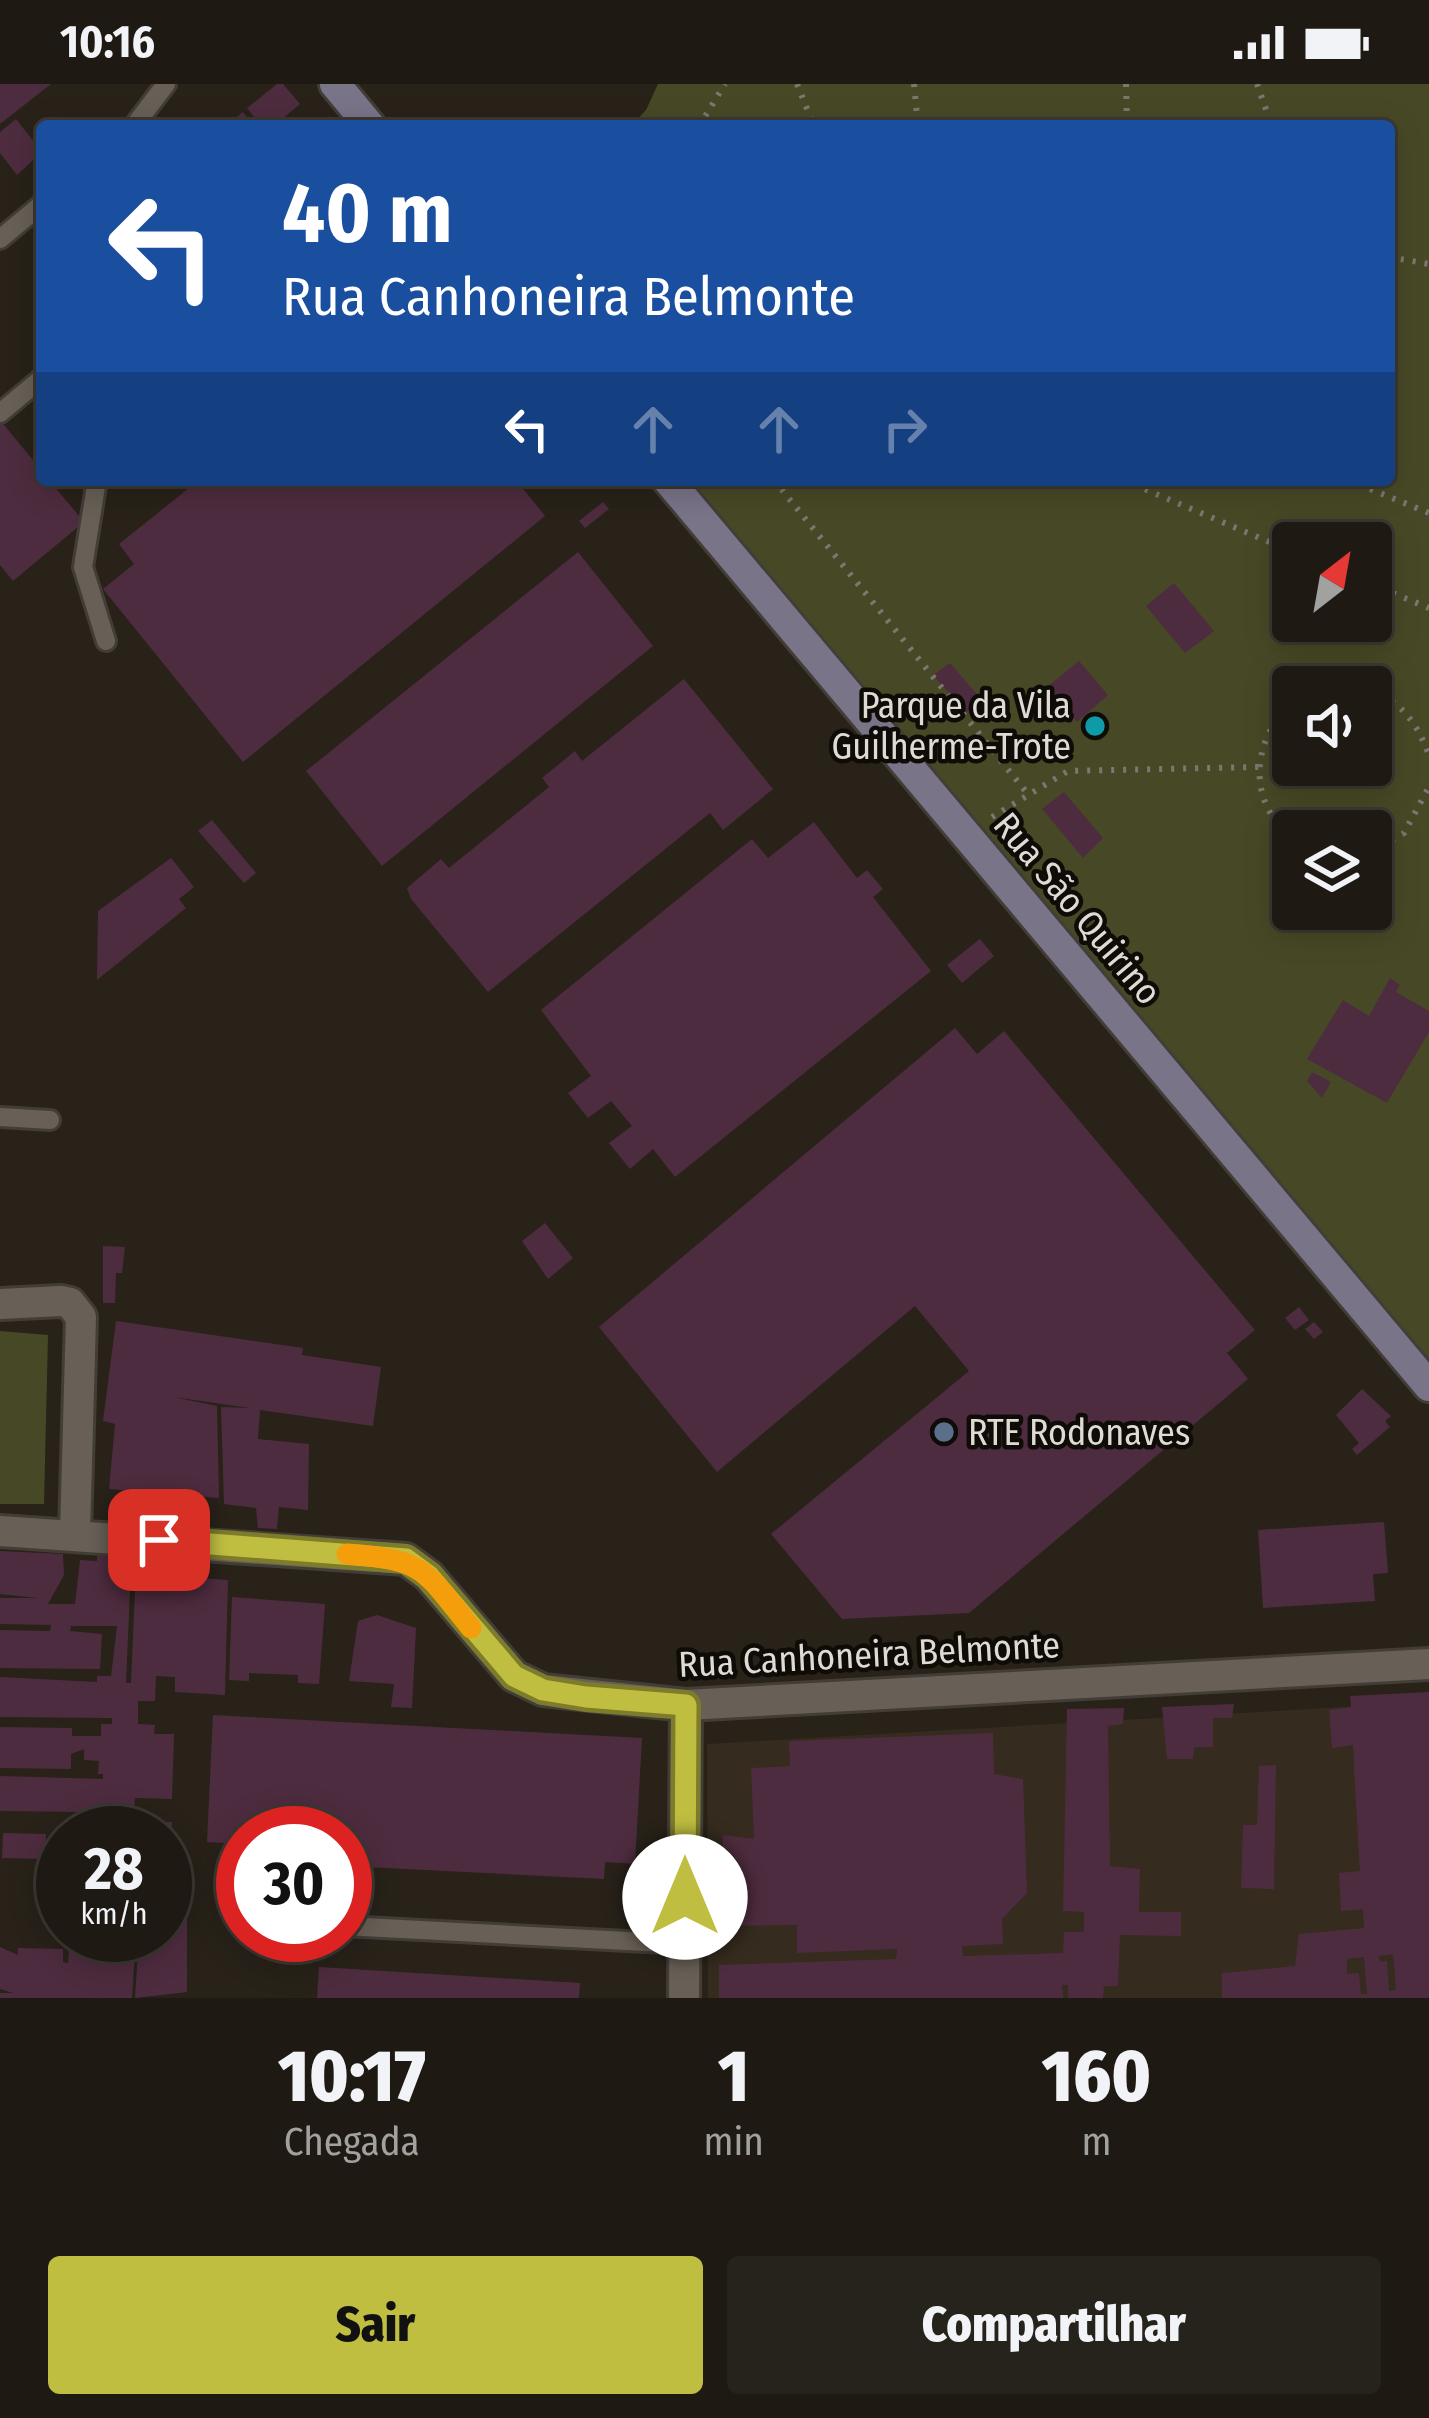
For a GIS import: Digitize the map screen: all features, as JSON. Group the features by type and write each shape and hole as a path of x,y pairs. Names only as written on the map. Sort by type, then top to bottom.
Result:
{"street":[{"path":"335,84 357,120"},
{"name":"Rua São Quirino","path":"673,486 1429,1386"},
{"path":"0,1304 61,1301 70,1303 81,1317 75,1534"},
{"name":"Rua Canhoneira Belmonte","path":"0,1531 369,1556 419,1566 514,1676 543,1690 686,1705 1429,1664"},
{"path":"684,1998 686,1705"}],"lane":[{"path":"139,120 166,84"},
{"path":"0,239 36,209"},
{"path":"0,412 36,383"},
{"path":"96,486 83,567 106,641"},
{"path":"0,1117 50,1120"},
{"path":"372,1927 684,1944"}],"path":[{"path":"703,120 725,84"},
{"path":"797,84 812,120"},
{"path":"914,84 917,120"},
{"path":"1126,84 1126,120"},
{"path":"1257,84 1270,120"},
{"path":"1395,254 1429,264"},
{"path":"779,486 1028,793"},
{"path":"1137,486 1272,544"},
{"path":"1363,486 1429,513"},
{"path":"1392,593 1429,608"},
{"path":"1392,701 1419,728 1429,755"},
{"path":"1272,724 1259,767 1265,806 1272,814"},
{"path":"1419,728 1429,726"},
{"path":"980,825 1068,771 1259,767"},
{"path":"1392,840 1405,833 1429,787"}],"shaded area":[{"path":"1429,1702 1429,1998 708,1998 707,1744"}],"green space":[{"name":"Parque da Vila Guilherme-Trote","path":"658,84 1429,84 1429,1361 695,486 1395,486 1395,120 637,120"},
{"path":"0,1331 48,1335 44,1504 0,1504"}],"building":[{"path":"0,84 51,84 0,124"},
{"path":"277,84 283,84 300,104 281,120 256,120 247,108"},
{"path":"16,119 36,144 36,158 17,175 0,153 0,132"},
{"path":"0,420 36,464 36,486 54,486 84,522 13,581 0,565"},
{"path":"192,486 521,486 545,516 243,762 103,589 134,564 119,544"},
{"path":"603,502 609,509 585,528 579,521"},
{"path":"578,552 653,646 382,866 306,771"},
{"path":"1174,583 1214,631 1185,653 1146,606"},
{"path":"1079,661 1108,695 1077,722 1047,687"},
{"path":"950,663 982,700 966,713 933,675"},
{"path":"684,679 773,789 723,830 710,813 488,992 411,899 407,888 441,859 449,868 549,787 542,778 575,751 582,761"},
{"path":"1064,792 1103,838 1083,858 1042,809"},
{"path":"212,820 256,873 244,883 198,831"},
{"path":"814,822 857,878 867,870 883,889 873,897 931,971 675,1177 653,1149 630,1169 609,1143 632,1126 611,1101 588,1118 568,1093 591,1076 541,1010 752,839 768,858"},
{"path":"171,858 194,887 179,899 186,908 97,980 98,911"},
{"path":"980,939 994,956 962,983 947,965"},
{"path":"1390,978 1400,985 1396,992 1429,1011 1429,1032 1387,1103 1307,1059 1343,1000 1369,1016"},
{"path":"955,1028 977,1054 1004,1031 1255,1330 1227,1353 1248,1379 969,1613 842,1619 771,1534 969,1371 915,1306 717,1472 599,1327"},
{"path":"1312,1072 1331,1082 1322,1098 1307,1081"},
{"path":"545,1223 573,1258 548,1279 522,1241"},
{"path":"103,1246 125,1247 122,1273 116,1273 115,1303 103,1303"},
{"path":"1299,1307 1309,1320 1295,1330 1285,1318"},
{"path":"116,1321 303,1348 302,1355 381,1367 373,1426 260,1410 258,1439 309,1444 308,1510 279,1507 277,1529 258,1528 256,1508 224,1504 221,1407 250,1408 173,1397 217,1406 219,1498 109,1489 115,1424 103,1421"},
{"path":"1314,1322 1323,1332 1314,1339 1305,1329"},
{"path":"1362,1389 1391,1416 1385,1421 1390,1427 1357,1455 1352,1449 1359,1443 1336,1415"},
{"path":"1384,1522 1388,1573 1373,1574 1375,1601 1263,1608 1258,1530"},
{"path":"0,1551 63,1554 64,1575 48,1604 75,1604 80,1560 97,1561 97,1555 160,1555 160,1575 228,1580 225,1695 175,1692 175,1677 156,1676 155,1701 138,1701 138,1724 155,1725 154,1734 174,1734 172,1799 135,1798 134,1806 36,1806 36,1811 0,1811 0,1776 103,1779 98,1774 99,1761 84,1760 84,1749 71,1754 71,1769 0,1768 0,1727 72,1728 72,1736 101,1736 101,1724 112,1724 112,1718 0,1717 0,1677 97,1682 97,1676 111,1676 117,1626 71,1626 70,1631 102,1634 100,1669 0,1668 0,1630 50,1631 51,1625 0,1624 0,1598 38,1598 0,1594","holes":["130,1590 135,1590 131,1683 126,1683"]},
{"path":"232,1597 325,1604 319,1684 298,1683 298,1675 249,1673 249,1681 229,1680"},
{"path":"377,1615 416,1628 412,1708 391,1707 394,1684 349,1681 358,1621"},
{"path":"1429,1692 1429,1998 1222,1998 1222,1973 1295,1966 1299,1934 1364,1928 1363,1909 1341,1911 1339,1873 1360,1871 1353,1745 1332,1748 1329,1710 1351,1707 1350,1696","holes":["1393,1954 1396,1990 1389,1991 1387,1961 1380,1962 1379,1956","1364,1957 1367,1994 1361,1994 1359,1973 1347,1974 1347,1959"]},
{"path":"1234,1704 1232,1718 1213,1718 1213,1747 1194,1747 1193,1759 1167,1759 1162,1707"},
{"path":"1124,1708 1123,1724 1108,1726 1110,1866 1140,1869 1139,1912 1181,1912 1181,1936 1120,1935 1118,1986 1104,1986 1103,1998 1068,1998 1068,1985 1062,1985 1063,1998 719,1998 719,1965 896,1959 897,1949 797,1953 797,1925 720,1926 723,1835 754,1839 751,1768 790,1766 789,1741 993,1733 994,1774 1023,1779 1027,1893 1002,1919 1003,1944 962,1946 963,1956 1063,1953 1064,1932 1084,1932 1084,1912 1063,1911 1067,1709"},
{"path":"213,1715 642,1738 635,1864 605,1862 604,1879 372,1867 372,1806 216,1806 216,1842 207,1842"},
{"path":"1276,1765 1274,1889 1241,1888 1243,1825 1257,1825 1259,1766"},
{"path":"3,1833 36,1834 36,1859 2,1858"},
{"path":"0,1947 18,1955 18,1948 36,1948 36,1962 134,1962 132,1998 0,1998 0,1993 13,1993 0,1989"},
{"path":"137,1962 187,1962 187,1992 135,1998"},
{"path":"319,1967 580,1983 579,1998 317,1998"}],"slow traffic":[{"path":"347,1554 406,1559 419,1566 471,1628"}],"place":[{"name":"Parque da Vila Guilherme-Trote","path":"1095,726"},
{"name":"RTE Rodonaves","path":"944,1432"}],"route":[{"path":"159,1540 406,1559 429,1576 514,1676 543,1690 686,1705 685,1897"}]}
